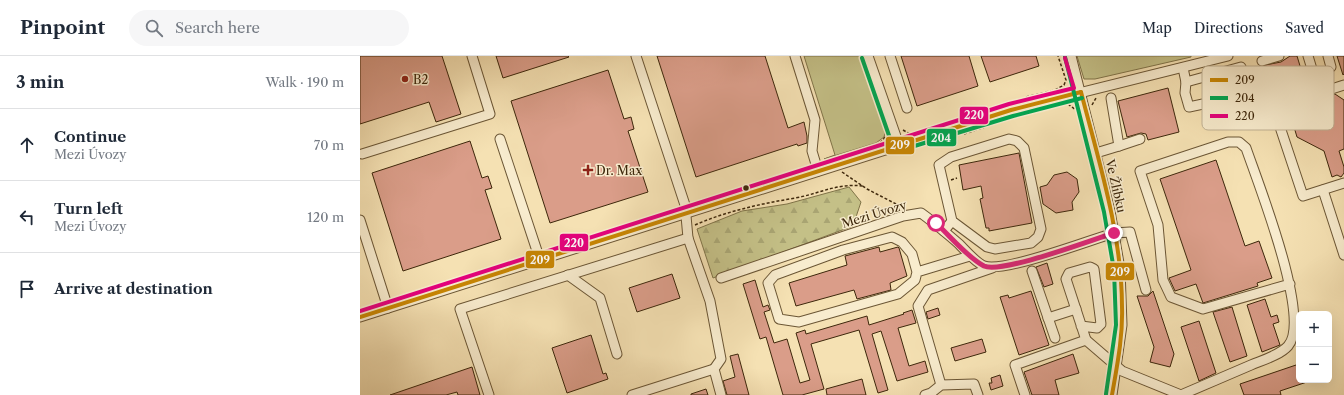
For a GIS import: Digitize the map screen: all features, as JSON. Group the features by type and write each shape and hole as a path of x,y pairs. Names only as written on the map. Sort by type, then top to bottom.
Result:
{"street":[{"path":"362,154 490,114 472,56"},
{"path":"632,395 714,369 721,360 710,301 688,238 684,214 685,205 636,56"},
{"path":"795,56 815,120 812,151 818,171"},
{"path":"868,56 899,145"},
{"path":"890,56 907,108"},
{"name":"Ve Žlíbku","path":"1071,56 1096,153 1114,233 1122,295 1122,325 1112,395"},
{"path":"360,317 1011,110 1228,56"},
{"path":"1262,61 1279,56"},
{"path":"1308,56 1311,66"},
{"path":"1328,56 1331,66"},
{"path":"1183,68 1186,82 1185,93 1189,107 1202,104"},
{"path":"1186,82 1202,78"},
{"path":"1334,88 1344,85"},
{"path":"1111,98 1119,146"},
{"path":"1281,130 1303,196 1344,183"},
{"path":"500,139 540,260"},
{"path":"1009,139 1017,141 1024,148 1041,229 1038,237 1031,244 995,250 952,221 940,165 951,157 1009,139"},
{"path":"1096,153 1140,139"},
{"path":"1081,326 1097,328 1101,324 1092,268 1069,273 1066,277 1081,326 1086,340 1117,368 1181,395 1270,357 1288,347 1294,337 1296,324 1290,284 1288,275 1246,148 1239,142 1228,142 1140,171 1158,225 1163,280 1171,297 1203,309 1290,284"},
{"path":"1324,190 1344,254"},
{"name":"Mezi Úvozy","path":"721,278 903,216 921,214 944,231 970,256 984,266 996,267 1019,262 1114,233"},
{"path":"360,220 388,308"},
{"path":"944,231 952,221"},
{"path":"1114,233 1130,232 1146,290"},
{"path":"892,237 902,242 912,254 917,272 915,280 898,294 799,322 779,319 768,283 775,276 843,250 892,237"},
{"path":"489,395 460,309 688,238"},
{"path":"917,272 970,256"},
{"path":"941,385 918,306 928,290 996,267"},
{"path":"1032,271 1056,338"},
{"path":"568,276 600,298 617,354"},
{"path":"1048,318 1076,309"},
{"path":"1025,395 1015,365 1086,340"},
{"path":"714,369 721,395"},
{"path":"926,395 931,394 941,385 974,384 978,395"}],"path":[{"path":"1026,98 1061,87 1066,80 1058,56"},
{"path":"900,127 905,132 914,132"},
{"path":"834,166 863,186 900,206 903,216"},
{"path":"686,228 715,216 750,206 801,197 840,185 863,186"}],"green space":[{"path":"804,56 864,56 889,128 886,129 884,137 876,143 824,159 835,155"},
{"path":"1077,56 1191,57 1095,79 1084,79"},
{"path":"849,187 861,202 853,226 713,278 697,229 742,211 787,204"}],"building":[{"name":"B2","path":"360,56 442,56 461,114 436,122 429,102 360,124"},
{"path":"496,56 568,56 569,57 503,78"},
{"path":"657,56 765,56 788,128 804,122 807,143 798,146 797,144 696,177"},
{"path":"901,56 969,56 978,86 917,106"},
{"path":"981,56 1036,56 1039,66 990,82"},
{"path":"1290,56 1297,56 1300,66 1260,66 1281,62"},
{"path":"1337,56 1344,56 1343,75"},
{"path":"608,70 624,119 631,117 634,129 628,131 648,192 550,223 511,101"},
{"path":"1168,88 1179,132 1148,140 1146,134 1141,133 1127,137 1118,101"},
{"path":"1334,94 1344,100 1344,149 1339,151 1344,167 1344,173 1341,177 1337,175 1332,177 1324,151 1297,137 1295,130 1334,130"},
{"path":"470,141 482,178 488,176 492,188 485,190 501,239 403,271 372,173"},
{"path":"1019,153 1032,223 989,231 989,228 986,228 980,199 983,198 981,186 963,190 959,165"},
{"path":"1216,160 1245,246 1259,241 1272,278 1257,283 1258,286 1203,303 1196,284 1175,291 1169,278 1191,270 1160,179"},
{"path":"1067,172 1077,179 1079,192 1072,202 1073,210 1056,213 1043,204 1040,187 1047,185 1054,175"},
{"path":"879,247 880,252 899,248 907,276 890,283 891,290 857,299 854,290 796,306 789,283 847,265 845,256"},
{"path":"1047,263 1053,284 1044,287 1036,267"},
{"path":"672,274 680,298 637,312 629,288"},
{"path":"755,280 763,307 768,305 770,310 764,312 774,343 787,339 800,383 810,380 796,333 805,330 806,334 867,316 869,325 912,310 916,323 898,328 909,366 925,361 928,372 897,381 881,331 872,334 888,390 878,393 859,330 811,344 824,389 802,395 783,395 766,337 760,339 743,284"},
{"path":"1031,291 1049,345 1019,355 1000,297 1008,295 1009,298"},
{"path":"1153,291 1174,354 1170,367 1150,362 1154,347 1137,296 1148,296"},
{"path":"1265,299 1271,317 1277,315 1279,322 1273,324 1280,345 1262,352 1247,305"},
{"path":"1232,307 1247,356 1230,362 1213,312"},
{"path":"938,308 940,315 928,319 926,312"},
{"path":"1199,321 1216,373 1199,381 1181,327"},
{"path":"591,335 603,374 606,373 608,379 567,393 552,348"},
{"path":"982,339 986,352 955,361 951,348"},
{"path":"738,354 749,395 727,395 723,381 735,377 730,356"},
{"path":"1073,354 1079,373 1055,380 1059,395 1032,395 1024,372"},
{"path":"1296,365 1296,383 1304,383 1280,391 1281,395 1244,395 1240,384"},
{"path":"472,367 480,395 458,395 457,392 446,395 390,395"},
{"path":"1000,375 1003,386 991,390 989,383 992,383 991,378"},
{"path":"862,379 866,395 827,395 826,389"},
{"path":"706,389 708,395 691,395 691,394"}],"transit line":[{"name":"204","path":"1065,57 1104,212 1114,270 1116,325 1106,394"},
{"name":"204","path":"862,58 893,147 898,151 1013,116 1082,98"},
{"name":"220","path":"360,311 1009,104 1074,88 1065,58"},
{"name":"209","path":"1081,92 1114,225 1121,280 1122,329 1112,395"},
{"name":"209","path":"360,317 1011,110 1081,92"}],"place":[{"name":"B2","path":"405,79"},
{"name":"Dr. Max","path":"588,170"}],"route":[{"path":"936,223 970,256 984,266 996,267 1019,262 1114,233"}]}
